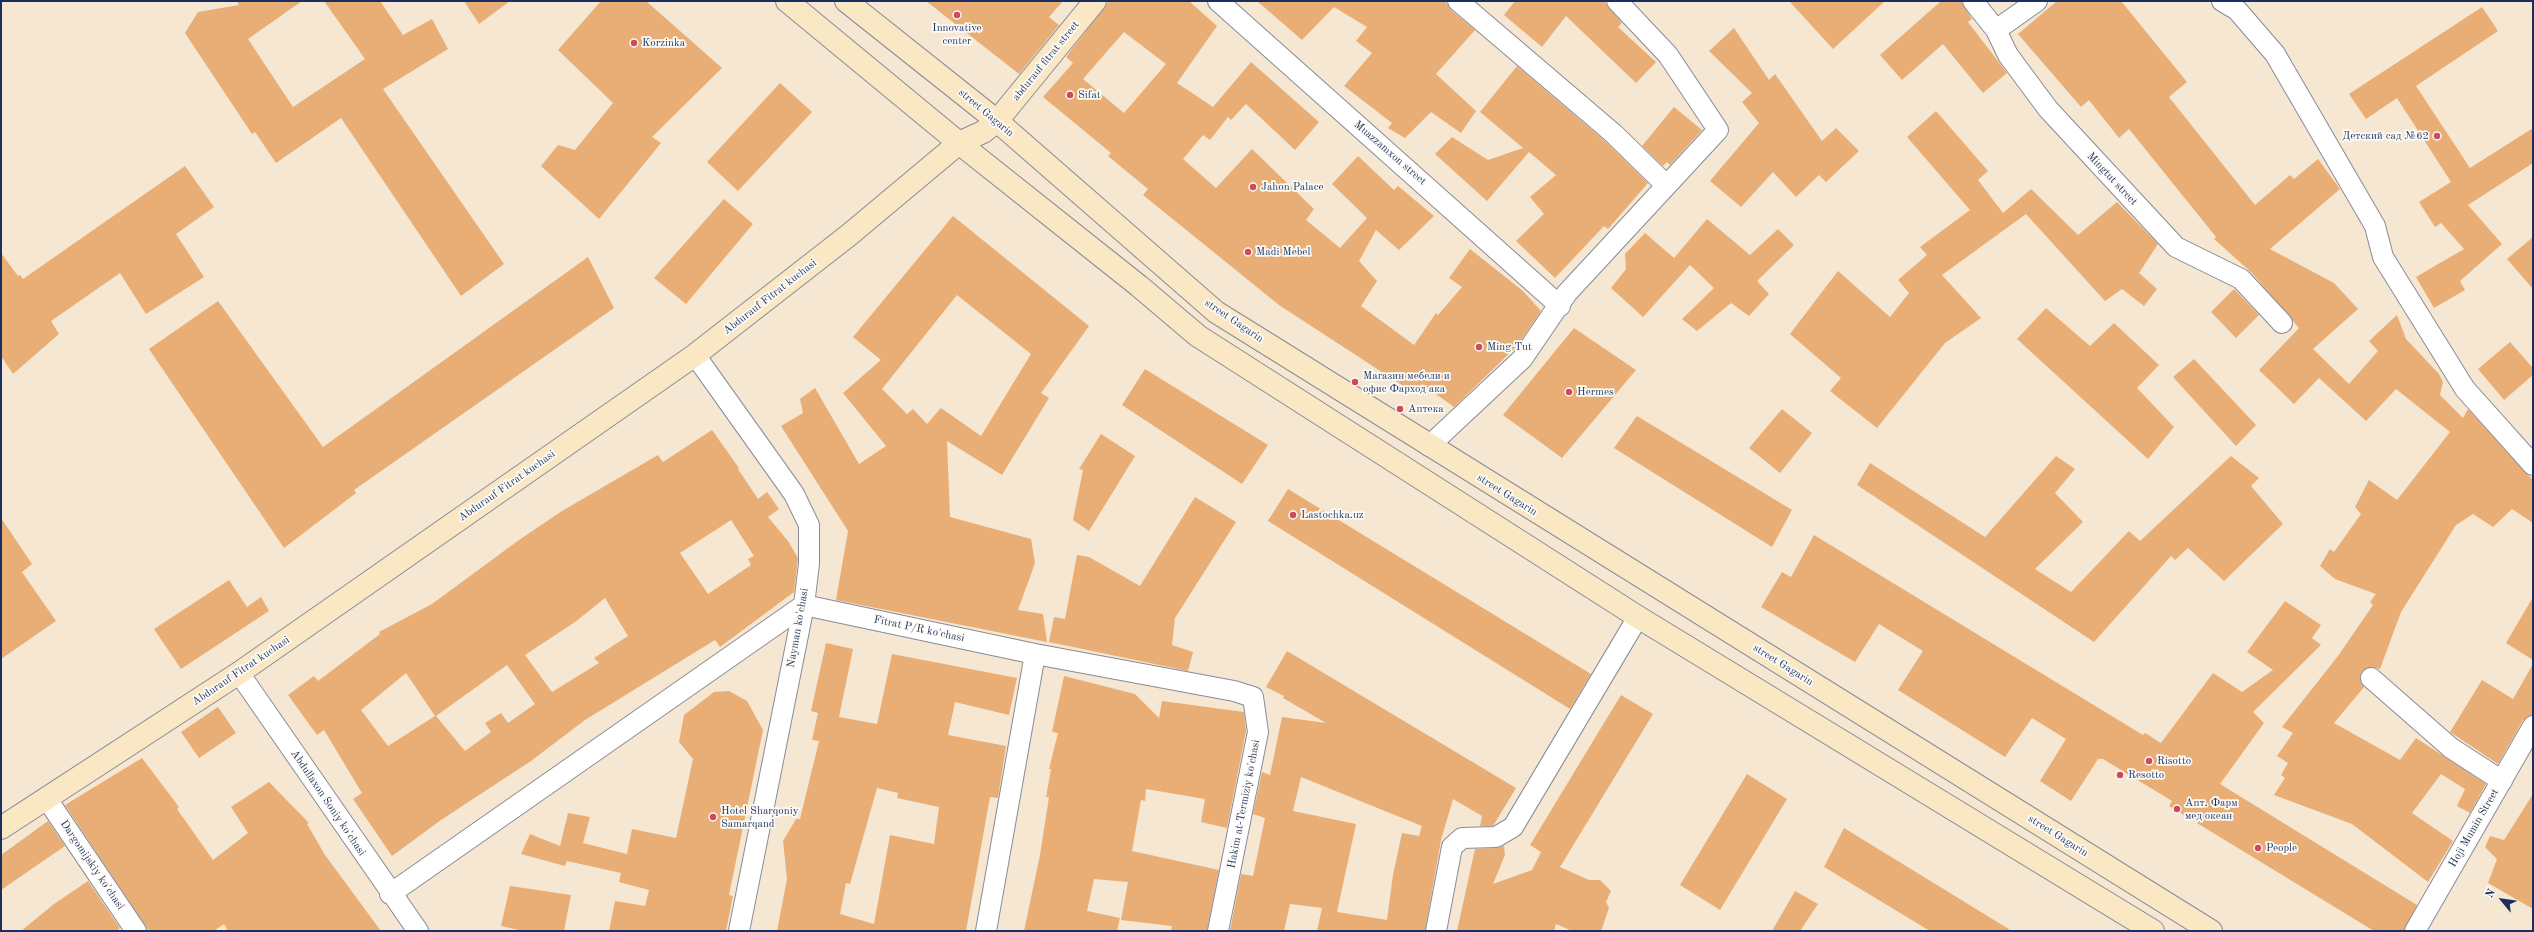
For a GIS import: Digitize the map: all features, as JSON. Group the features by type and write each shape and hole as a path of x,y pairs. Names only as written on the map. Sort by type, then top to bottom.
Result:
{"main road":[{"path":"787,1 960,143 1139,286 1198,336 1638,617 2152,931"},
{"name":"street Gagarin","path":"846,1 997,121 1216,312 1429,446 2211,931"},
{"name":"abdurauf fitrat street","path":"997,121 1095,1"},
{"name":"Abdurauf Fitrat kuchasi","path":"1,828 239,673 695,355 849,235 960,143 983,132 997,121"}],"street":[{"name":"Muazzamxon street","path":"1218,1 1560,306"},
{"path":"1458,1 1614,134 1666,185"},
{"path":"1429,446 1522,359 1568,293 1718,130 1668,54 1617,1"},
{"name":"Mingtut street","path":"1973,1 1996,30 2008,55 2048,109 2176,248 2241,279 2282,323"},
{"path":"1996,30 2037,1"},
{"path":"2222,1 2237,10 2276,54 2375,226 2383,257 2465,389 2533,465"},
{"name":"Nayman ko'chasi","path":"695,355 794,494 809,525 809,564 804,605 739,931"},
{"path":"390,894 804,605"},
{"name":"Fitrat P/R ko'chasi","path":"804,605 1035,654 1234,691"},
{"path":"1436,931 1452,848 1462,838 1496,837 1513,827 1638,617"},
{"path":"986,931 1035,654"},
{"name":"Abdullaxon Soniy ko'chasi","path":"239,673 390,894 418,931"},
{"path":"2372,678 2451,748 2502,780"},
{"name":"Hakim at-Termiziy ko'chasi","path":"1218,931 1258,732 1253,697 1234,691"},
{"name":"Hoji Mumin Street","path":"2415,931 2533,726"},
{"name":"Dargomijskiy ko'chasi","path":"47,799 136,931"}],"building":[{"path":"236,1 302,1 248,39 293,107 365,59 324,1 380,1 403,35 432,19 448,49 383,89 504,264 461,296 341,118 276,163 255,132 252,134 185,33 198,12 239,5"},
{"path":"464,1 510,1 479,24"},
{"path":"601,1 646,1 722,68 652,137 661,143 599,219 541,166 558,145 575,150 613,103 558,50"},
{"path":"926,1 1063,1 1049,17 1059,25 1019,74"},
{"path":"1109,1 1189,1 1217,26 1177,83 1213,107 1251,62 1319,122 1295,150 1246,104 1231,120 1228,117 1210,140 1203,135 1183,159 1216,188 1252,149 1314,209 1306,220 1340,248 1367,218 1332,184 1358,156 1394,190 1398,186 1434,216 1399,250 1376,230 1359,261 1377,281 1361,306 1414,345 1436,313 1438,315 1462,287 1449,278 1470,249 1523,291 1541,311 1517,346 1454,407 1422,384 1414,393 1279,305 1143,195 1148,189 1108,156 1111,153 1043,97 1073,63 1066,57","holes":["1124,32 1166,64 1124,113 1083,79"]},
{"path":"1257,1 1445,1 1451,10 1475,30 1436,74 1476,111 1461,133 1431,112 1405,138 1388,128 1392,123 1344,86 1372,53 1356,41 1367,27 1334,7 1302,40"},
{"path":"1515,1 1604,1 1622,23 1618,27 1656,62 1636,83 1566,16 1542,47 1504,15"},
{"path":"1789,1 1885,1 1833,49"},
{"path":"1941,1 1961,1 1972,19 1968,22 2007,73 1983,93 1943,44 1902,80 1880,55"},
{"path":"2057,1 2121,1 2187,82 2169,97 2255,205 2290,175 2294,179 2318,159 2340,189 2270,249 2334,283 2358,309 2313,349 2349,384 2378,351 2369,341 2397,315 2406,339 2439,374 2443,382 2440,395 2463,418 2468,409 2533,480 2533,523 2512,509 2493,527 2473,514 2456,525 2401,612 2380,669 2368,667 2362,671 2360,681 2364,687 2334,723 2400,760 2416,738 2486,784 2470,813 2457,806 2465,789 2441,774 2412,813 2453,841 2428,882 2352,824 2274,795 2285,778 2281,775 2288,763 2277,756 2293,733 2282,727 2338,656 2373,605 2370,602 2376,594 2335,579 2320,566 2330,549 2334,552 2361,514 2355,507 2369,480 2397,500 2450,432 2396,389 2366,421 2319,378 2294,404 2259,370 2299,328 2251,272 2214,239 2216,237 2129,129 2119,138 2089,100 2081,107 2018,34"},
{"path":"2482,7 2498,31 2416,86 2470,168 2533,128 2533,163 2468,205 2502,244 2460,281 2465,290 2434,308 2416,277 2464,249 2441,223 2435,227 2419,202 2451,182 2397,98 2366,119 2349,94"},
{"path":"1734,28 1769,80 1775,74 1822,141 1836,128 1859,151 1826,182 1819,175 1796,197 1773,172 1741,207 1710,181 1759,123 1742,102 1752,93 1709,51"},
{"path":"1517,66 1606,142 1648,183 1608,229 1604,226 1555,278 1516,241 1544,214 1530,197 1556,175 1529,152 1487,201 1435,154 1452,137 1488,160 1523,148 1480,112"},
{"path":"780,83 812,112 738,191 707,162"},
{"path":"1674,107 1702,130 1670,165 1667,162 1663,166 1642,146"},
{"path":"1936,111 1988,171 1978,180 2003,213 2031,189 2078,235 2117,202 2158,244 2139,273 2157,289 2144,306 2122,289 2105,301 2026,214 1942,275 1981,318 1945,343 1877,428 1830,391 1841,378 1790,334 1838,271 1890,317 1909,293 1898,280 1927,255 1920,247 1970,210 1907,137"},
{"path":"185,166 214,207 176,234 204,277 146,314 120,273 51,321 59,334 13,374 1,356 1,253 18,276 20,275 23,279"},
{"path":"724,199 753,224 686,304 654,278"},
{"path":"953,216 1089,326 1041,393 1049,398 1002,475 947,441 950,517 1031,539 1035,563 1018,610 1043,614 1047,642 836,600 848,531 781,426 803,413 800,399 815,388 859,464 886,446 843,393 881,360 853,337","holes":["957,295 1031,354 981,436 941,408 927,424 913,409 907,414 882,389"]},
{"path":"1707,219 1750,255 1778,229 1794,245 1757,281 1769,294 1749,316 1731,303 1697,331 1682,319 1714,288 1690,265 1643,317 1611,288 1626,269 1625,254 1645,233 1674,258"},
{"path":"2533,237 2533,289 2507,259"},
{"path":"588,257 614,308 354,490 356,493 284,548 149,349 218,301 323,447"},
{"path":"2234,289 2259,315 2236,338 2211,312"},
{"path":"2046,308 2090,346 2114,323 2159,365 2137,388 2174,427 2148,459 2017,339"},
{"name":"Hermes","path":"1574,328 1636,370 1562,458 1503,415"},
{"path":"2510,342 2533,368 2533,375 2504,400 2478,369"},
{"path":"2194,359 2256,425 2236,446 2173,377"},
{"path":"1145,369 1268,445 1242,484 1122,405"},
{"path":"1782,409 1812,433 1780,473 1749,448"},
{"path":"1637,416 1792,510 1772,547 1614,448"},
{"path":"712,430 739,468 738,469 758,499 767,492 779,509 768,517 788,541 798,558 794,592 720,647 715,640 585,720 531,761 441,820 392,856 353,799 362,793 324,730 317,735 288,695 314,676 318,681 380,634 379,632 432,604 519,540 562,511 658,455 663,462","holes":["731,520 754,556 748,559 751,565 708,594 680,553","605,598 628,636 594,658 599,663 552,692 525,655 575,622","507,665 535,704 508,723 501,713 485,723 491,732 465,751 436,716","406,673 435,716 388,746 361,710"]},
{"path":"1101,434 1135,456 1089,531 1073,520 1083,470 1079,469"},
{"path":"2056,456 2075,469 2055,493 2083,522 2035,569 2071,592 2129,531 2140,541 2231,456 2259,478 2251,486 2283,524 2224,581 2188,548 2175,560 2171,556 2094,642 1857,485 1870,463 1985,537"},
{"path":"1288,489 1591,674 1570,709 1268,521"},
{"path":"1195,497 1236,522 1175,618 1172,645 1193,652 1188,671 1049,642 1054,617 1065,619 1077,555 1089,557 1140,586"},
{"path":"1,518 32,564 22,572 56,621 1,659"},
{"path":"1814,535 2143,735 2145,733 2161,743 2213,673 2242,692 2273,670 2247,652 2285,601 2321,625 2312,638 2321,645 2253,712 2264,723 2220,784 2417,905 2404,931 2374,931 2169,806 2172,801 2103,759 2098,759 2071,801 2040,781 2066,739 2032,718 2005,757 1898,690 1923,651 1879,624 1855,662 1761,607 1782,572 1791,577"},
{"path":"229,580 247,607 261,597 269,611 181,669 154,629"},
{"path":"2533,597 2533,660 2506,643"},
{"path":"826,643 853,649 839,717 877,724 892,654 1017,678 1009,715 955,702 948,735 1006,746 998,798 990,797 966,931 777,931 787,879 783,841 796,819 800,819 819,741 812,740 818,713 811,711","holes":["877,788 898,793 897,798 939,807 934,844 890,835 874,924 840,914 846,883 850,884"]},
{"path":"1287,651 1516,788 1493,826 1480,826 1482,816 1453,799 1441,840 1425,931 1317,931 1322,908 1290,904 1284,931 1230,931 1241,874 1253,876 1265,818 1253,814 1262,772 1270,775 1282,717 1326,723 1283,698 1284,696 1266,687","holes":["1301,777 1422,826 1419,836 1402,833 1393,875 1387,920 1337,912 1356,824 1293,811"]},
{"path":"2533,664 2533,715 2523,720 2498,764 2450,732 2482,680 2513,699"},
{"path":"1064,676 1135,694 1159,718 1162,701 1244,712 1246,731 1227,828 1201,822 1205,799 1146,789 1145,801 1141,800 1132,851 1219,870 1207,931 1171,931 1172,926 1121,920 1128,882 1094,879 1087,911 1120,918 1117,931 1024,931 1040,855 1049,797 1046,797 1051,769 1049,769 1058,733 1052,732"},
{"path":"729,691 747,701 763,730 729,895 733,896 726,931 609,931 615,901 645,906 649,890 619,882 621,873 567,861 565,866 521,854 530,834 560,846 568,813 590,817 583,843 627,854 632,829 676,838 693,759 679,742 684,715 714,692"},
{"path":"1621,695 1653,714 1560,867 1589,880 1600,880 1611,891 1606,902 1609,908 1601,931 1572,931 1556,924 1554,931 1457,931 1475,849 1504,846 1505,855 1493,884 1532,870 1541,852 1530,845"},
{"path":"218,707 236,733 199,758 181,732"},
{"path":"142,758 179,807 177,809 213,860 248,833 231,807 269,782 309,823 307,824 325,855 381,931 228,931 224,924 214,931 149,931 65,805"},
{"path":"1747,774 1787,799 1720,910 1680,885"},
{"path":"2533,794 2533,909 2488,883 2497,859 2485,847 2490,836 2504,840"},
{"path":"48,821 65,846 1,890 1,855"},
{"path":"1844,828 2012,931 1930,931 1824,867"},
{"path":"88,881 120,928 116,931 21,931 54,904"},
{"path":"510,886 571,895 564,931 523,931 501,926"},
{"path":"1795,891 1818,904 1800,931 1772,931"}],"place":[{"name":"Innovative center","path":"957,15"},
{"name":"Korzinka","path":"634,43"},
{"name":"Sifat","path":"1070,95"},
{"name":"Детский сад №62","path":"2437,136"},
{"name":"Jahon Palace","path":"1253,187"},
{"name":"Madi Mebel","path":"1248,252"},
{"name":"Ming Tut","path":"1479,347"},
{"name":"Магазин мебели и офис Фарход ака","path":"1355,382"},
{"name":"Hermes","path":"1569,392"},
{"name":"Аптека","path":"1400,409"},
{"name":"Lastochka.uz","path":"1293,515"},
{"name":"Risotto","path":"2149,761"},
{"name":"Resotto","path":"2120,775"},
{"name":"Апт. Фарм мед океан","path":"2177,809"},
{"name":"Hotel Sharqoniy Samarqand","path":"713,817"},
{"name":"People","path":"2258,848"}]}
